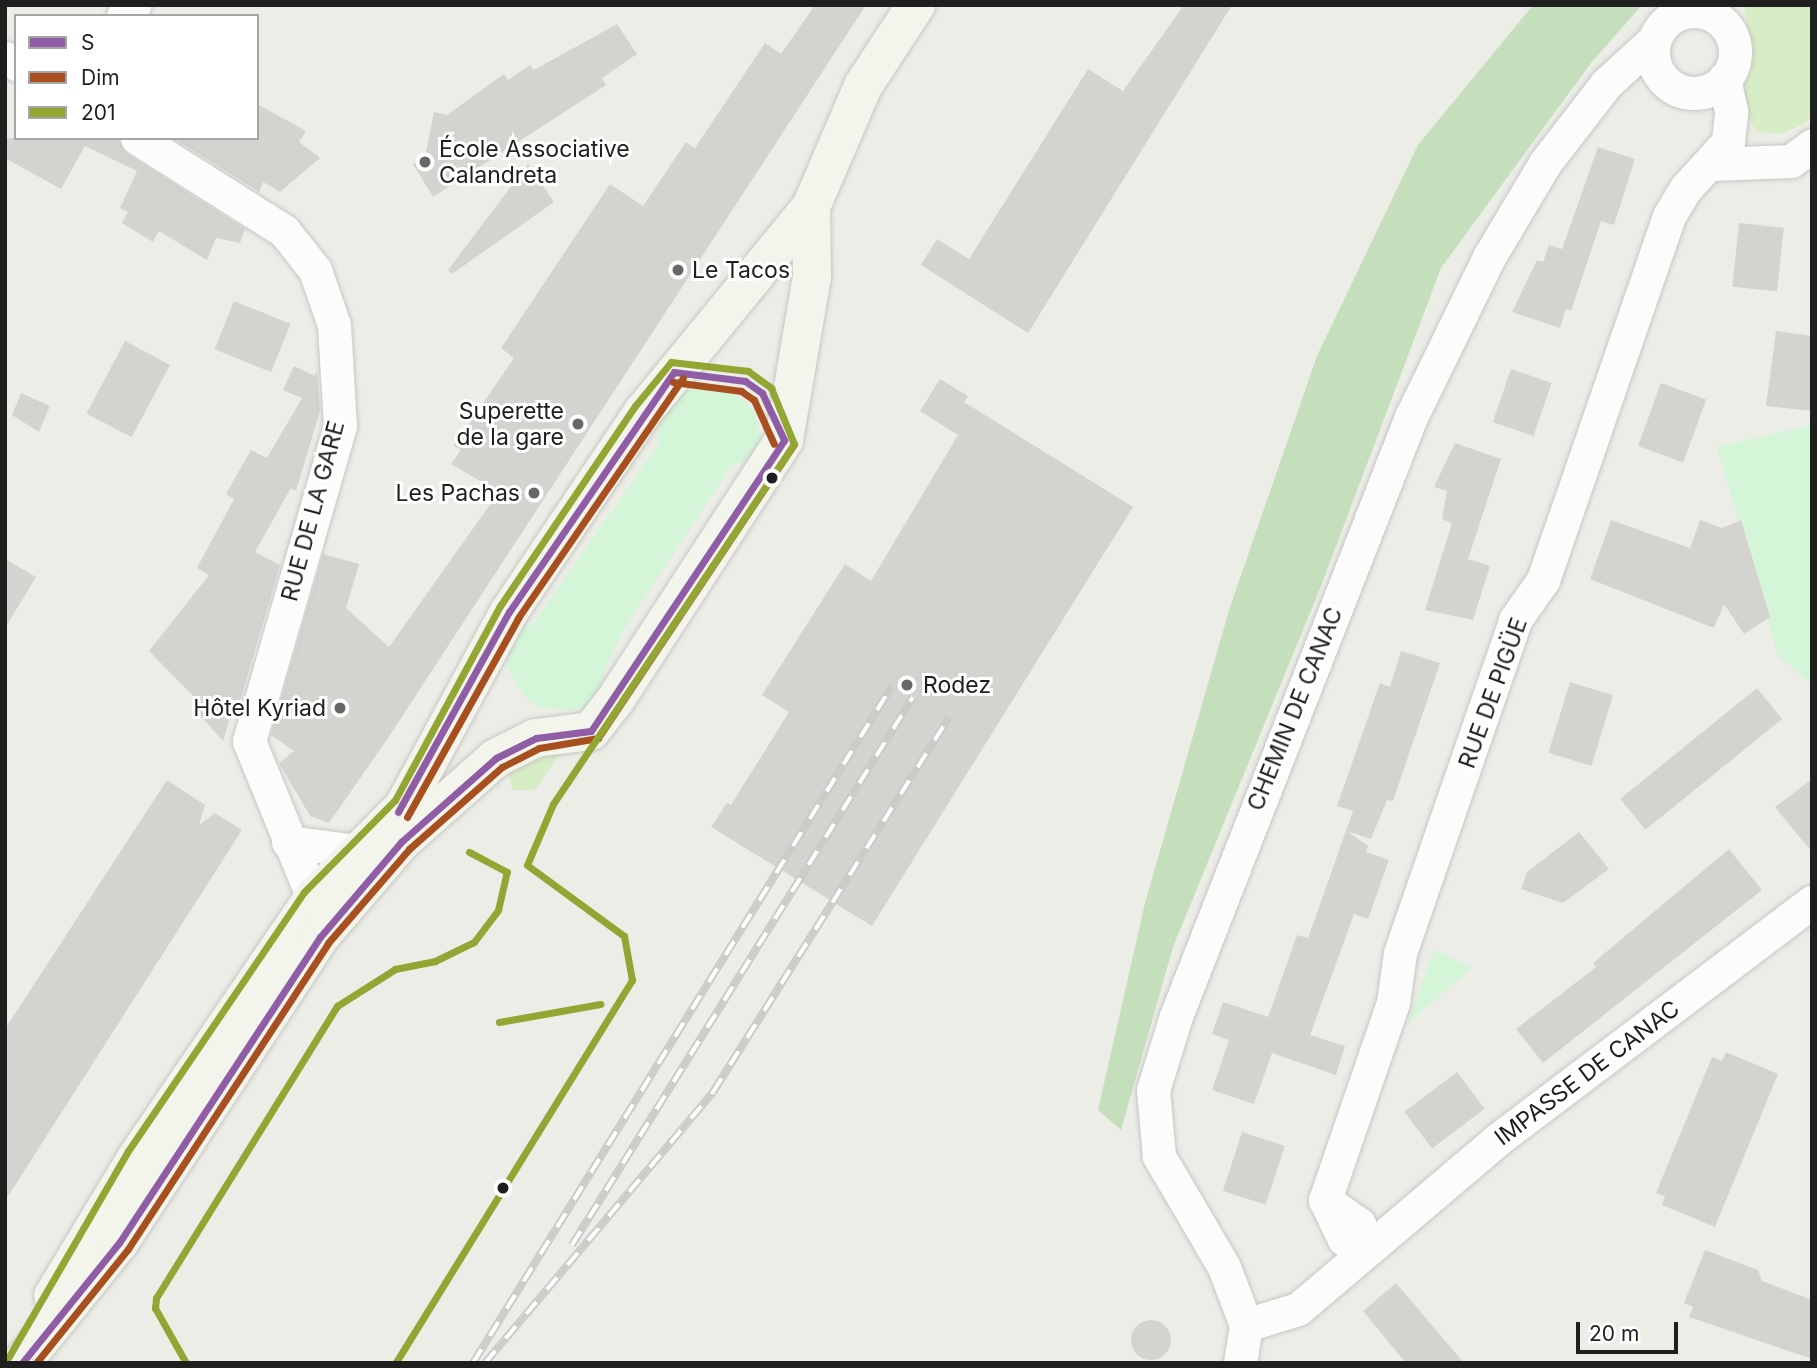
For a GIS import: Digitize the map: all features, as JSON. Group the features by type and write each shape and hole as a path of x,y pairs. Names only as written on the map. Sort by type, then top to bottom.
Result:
{"main road":[{"path":"19,1363 130,1169 313,898 404,806 509,612 643,412 811,207 863,86 916,5"},
{"path":"19,1363 119,1243 320,937 401,842 496,758 536,738 591,732 614,702 784,440 812,276 811,207"}],"street":[{"path":"1713,86 1677,90 1658,74 1654,40 1670,18 1686,9 1722,13 1734,42 1713,86 1712,164 1791,161 1812,145"},
{"name":"CHEMIN DE CANAC","path":"1240,1363 1245,1325 1224,1267 1159,1156 1153,1090 1264,785 1411,417 1489,257 1545,163 1606,84 1654,40"},
{"path":"1606,84 1658,74"},
{"name":"RUE DE LA GARE","path":"140,140 284,231 315,270 334,325 340,426 249,741 313,898"},
{"name":"RUE DE PIGÜE","path":"1367,1249 1359,1224 1325,1200 1393,1003 1400,953 1515,620 1543,580 1669,216 1685,188 1712,164"},
{"path":"288,842 357,851"},
{"name":"IMPASSE DE CANAC","path":"1367,1249 1497,1140 1812,902"},
{"path":"1245,1325 1298,1309 1367,1249"}],"green space":[{"path":"1533,5 1642,5 1591,63 1441,268 1321,586 1173,947 1121,1130 1098,1110 1145,903 1230,607 1317,356 1418,145"},
{"path":"1744,5 1812,5 1812,115 1804,124 1781,134 1757,132 1736,99 1752,55"},
{"path":"699,388 731,392 745,401 755,413 763,447 756,456 731,466 627,624 604,671 602,691 584,710 540,708 526,699 508,670 505,650 513,627 533,624 659,443 656,418 682,392"},
{"path":"1812,425 1812,685 1778,656 1717,447"},
{"path":"566,745 535,790 512,790 508,771"},
{"path":"1435,949 1472,968 1407,1024"}],"building":[{"path":"815,5 866,5 388,738 329,823 310,816 279,763 294,751 271,735 323,554 359,564 346,608 389,647 499,492 451,464 461,450 454,446 514,358 501,348 610,184 643,206 686,142 695,148 765,43 781,54"},
{"path":"1184,5 1232,5 1028,333 921,265 937,239 969,259 1088,69 1123,91"},
{"path":"617,24 637,54 602,78 606,85 433,197 413,164 425,157 434,112 447,115 504,74 508,80 530,65 534,70"},
{"path":"259,105 306,131 299,142 320,158 280,192 263,182 259,192 176,140 259,140"},
{"path":"5,138 119,140 127,154 245,229 240,243 216,238 207,260 159,231 153,242 122,223 128,212 120,208 137,171 85,146 61,189 5,158"},
{"path":"1598,147 1635,159 1614,225 1601,221 1571,311 1566,309 1560,328 1512,312 1537,260 1543,262 1549,245 1562,249"},
{"path":"528,164 554,202 452,274 448,270"},
{"path":"1739,223 1784,228 1777,291 1732,287"},
{"path":"234,301 291,324 271,372 215,349"},
{"path":"1776,331 1812,336 1812,411 1766,406"},
{"path":"125,341 170,365 132,437 87,413"},
{"path":"294,366 315,376 317,371 320,411 296,491 291,488 255,552 280,565 238,708 235,702 223,741 196,711 198,701 149,651 209,575 197,568 234,499 226,494 251,450 267,458 302,398 283,390"},
{"path":"1511,369 1552,383 1533,436 1493,422"},
{"path":"940,379 968,396 964,402 1133,507 872,926 711,827 727,803 731,805 789,712 762,695 845,564 871,581 958,435 920,411"},
{"path":"1661,383 1706,399 1683,462 1638,446"},
{"path":"21,393 50,406 39,432 12,415"},
{"path":"1455,443 1501,459 1468,559 1490,566 1473,620 1425,610 1452,523 1442,519 1447,491 1434,487"},
{"path":"1611,520 1690,548 1700,520 1722,528 1741,520 1770,617 1744,634 1724,604 1714,628 1590,579"},
{"path":"5,559 36,577 5,628"},
{"path":"1401,651 1440,663 1393,801 1387,800 1371,839 1347,831 1368,846 1366,852 1389,860 1368,919 1354,914 1310,1035 1345,1046 1336,1075 1272,1053 1254,1104 1212,1090 1229,1040 1212,1034 1223,1002 1268,1017 1297,935 1308,938 1353,811 1337,806 1380,683 1390,687"},
{"path":"1570,682 1613,695 1591,766 1548,753"},
{"path":"1757,688 1782,719 1645,830 1620,799"},
{"path":"1812,779 1812,852 1775,807"},
{"path":"167,780 205,805 199,825 215,813 242,830 5,1201 5,1029"},
{"path":"1579,832 1609,869 1563,903 1521,889 1527,872"},
{"path":"1729,849 1762,890 1543,1063 1516,1029 1596,967 1593,963"},
{"path":"1726,1052 1778,1074 1715,1227 1662,1205 1665,1196 1656,1193 1712,1057 1722,1061"},
{"path":"1457,1072 1485,1109 1432,1148 1404,1112"},
{"path":"1242,1132 1285,1146 1266,1205 1223,1191"},
{"path":"1705,1250 1758,1270 1762,1281 1812,1300 1812,1359 1689,1317 1693,1307 1684,1303"},
{"path":"1396,1283 1464,1363 1406,1363 1363,1311"},
{"path":"1151,1320 1159,1321 1165,1326 1170,1332 1170,1348 1165,1354 1159,1359 1151,1360 1143,1359 1137,1354 1132,1348 1131,1340 1132,1332 1137,1326 1143,1321"}],"railway":[{"path":"473,1363 892,686"},
{"path":"572,1245 913,697"},
{"path":"485,1363 713,1092 949,717"}],"transit line":[{"name":"201","path":"8,1358 128,1151 304,892 395,800 500,606 635,406 671,362 748,371 771,388 794,444 553,804 527,865 624,936 632,980 395,1363"},
{"name":"S","path":"674,372 745,381 762,393 784,440"},
{"name":"S","path":"398,812 509,612 674,372"},
{"name":"Dim","path":"407,817 518,618 683,378"},
{"name":"Dim","path":"673,382 741,391 754,400 774,444"},
{"name":"S","path":"22,1363 119,1243 320,937 401,842 496,758 536,738 591,731 784,440"},
{"name":"Dim","path":"36,1363 128,1249 328,943 409,849 502,767 539,748 598,738 793,446"},
{"name":"201","path":"186,1363 155,1308 156,1298 337,1006 395,969 435,961 474,942 498,910 507,872 469,852"},
{"name":"201","path":"499,1022 600,1004"}],"place":[{"name":"École Associative Calandreta","path":"425,162"},
{"name":"Le Tacos","path":"678,270"},
{"name":"Superette de la gare","path":"578,424"},
{"name":"Les Pachas","path":"534,493"},
{"name":"Rodez","path":"907,685"},
{"name":"Hôtel Kyriad","path":"340,708"}]}
